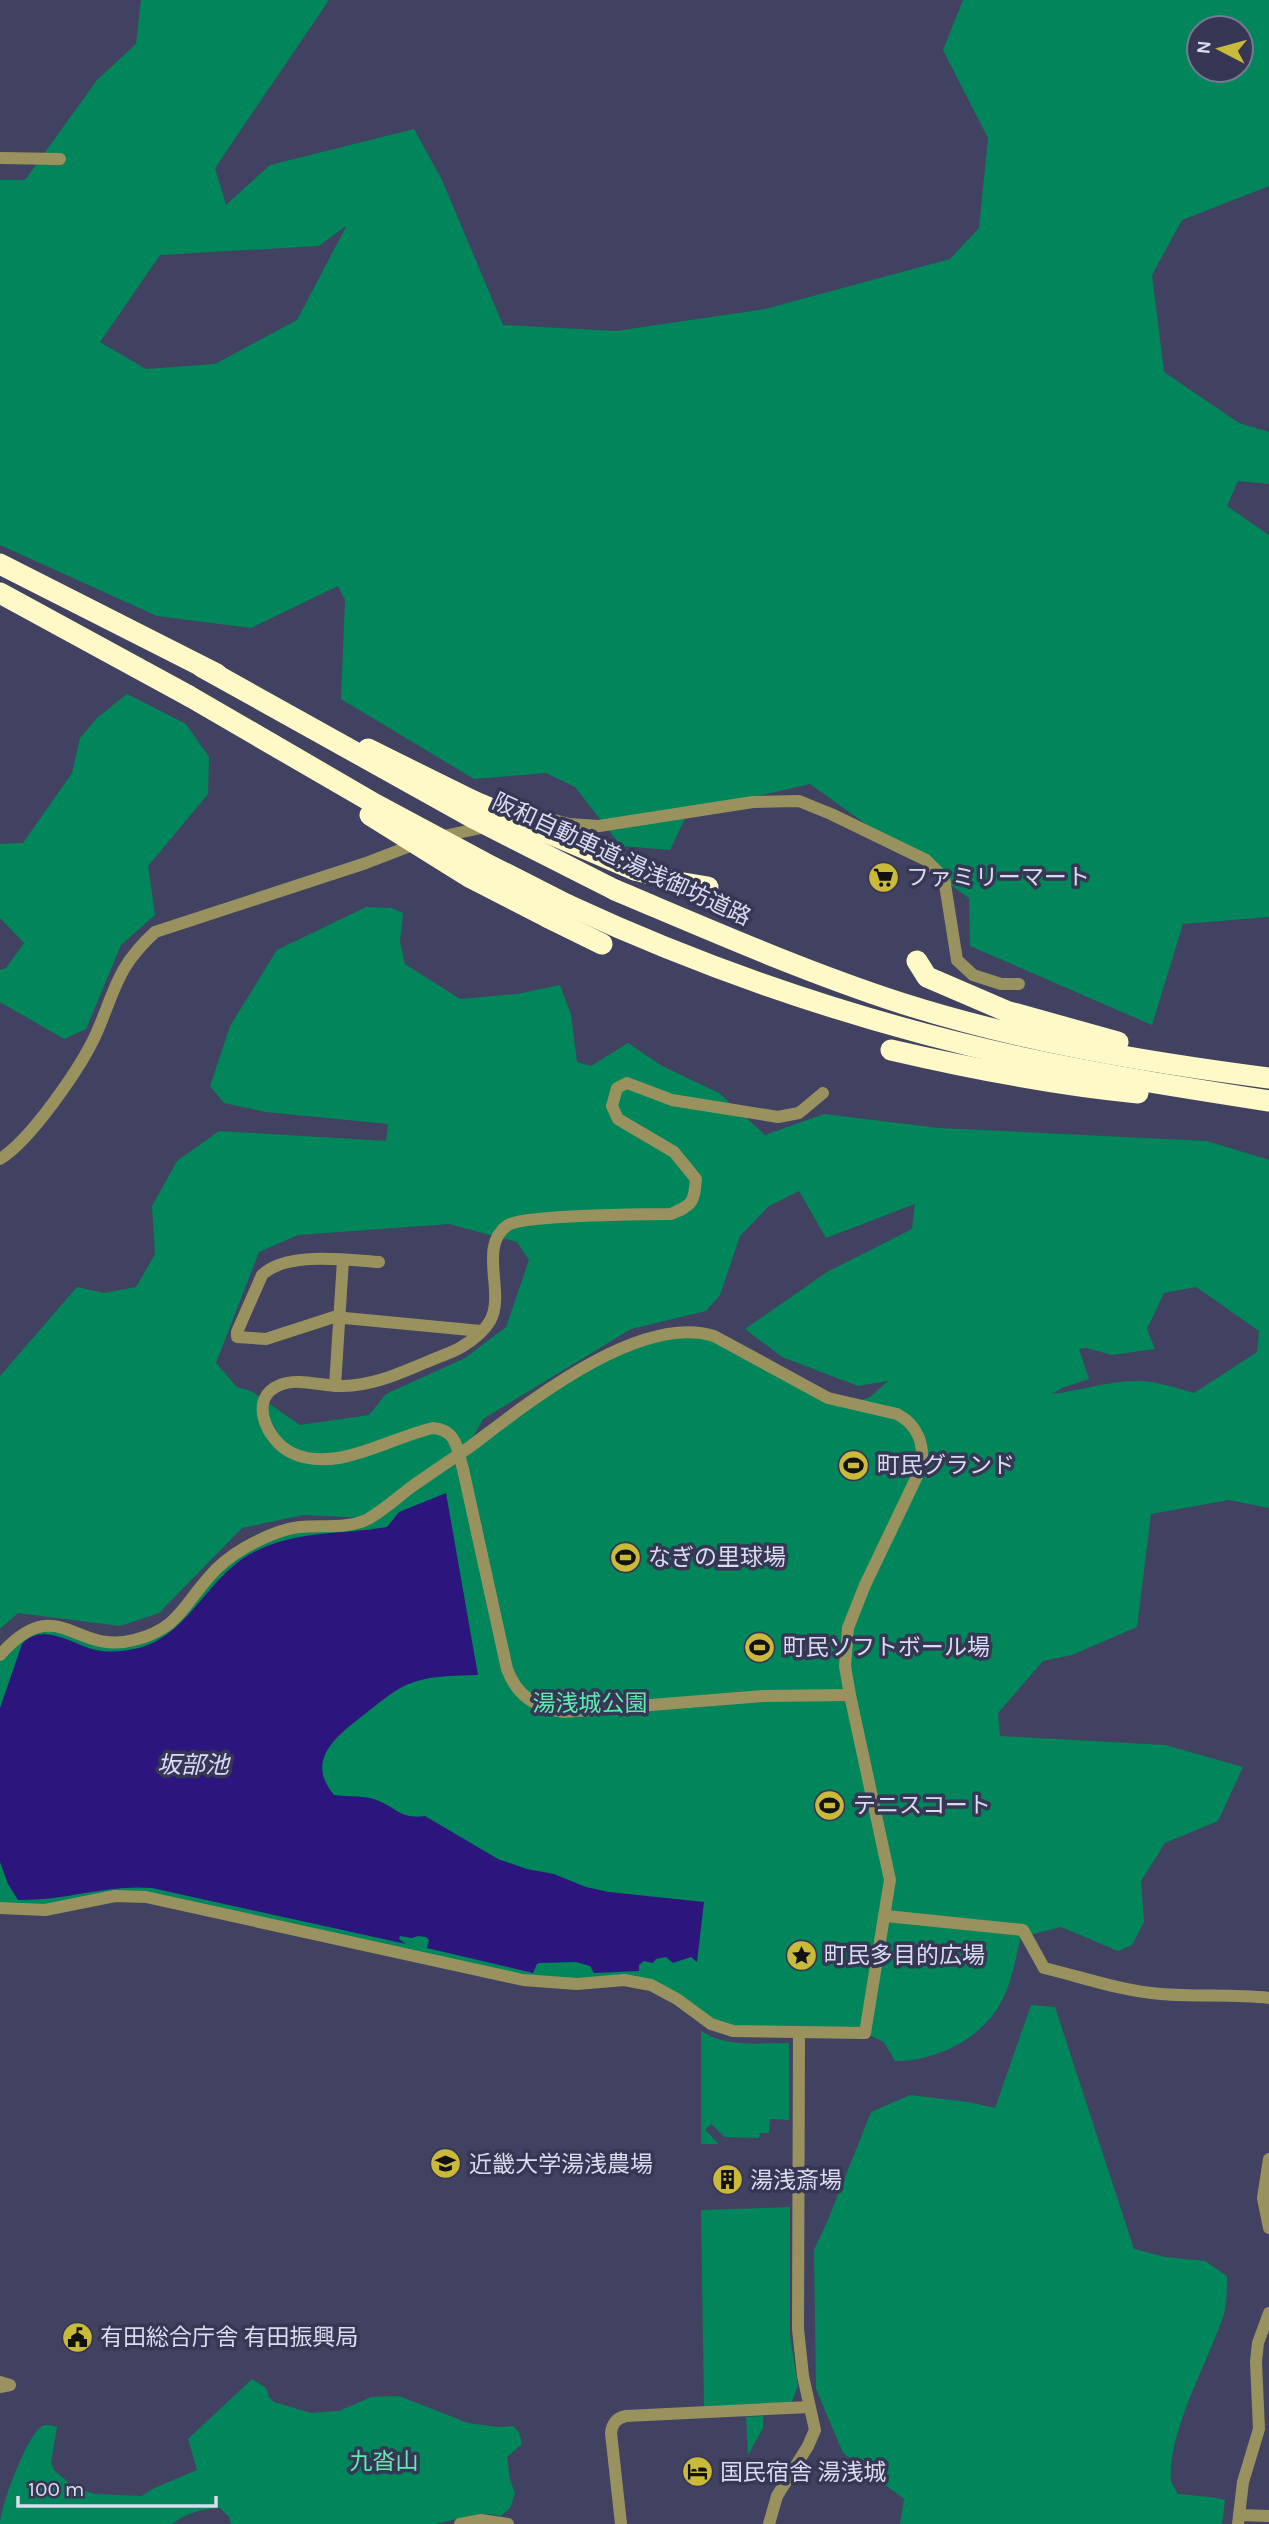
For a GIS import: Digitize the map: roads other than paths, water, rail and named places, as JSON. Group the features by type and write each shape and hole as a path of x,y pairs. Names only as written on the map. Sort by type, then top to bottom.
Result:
{"highway":[{"name":"阪和自動車道;湯浅御坊道路","path":"0,564 202,667 475,819 615,890 761,953 852,987 926,1010 1078,1047 1154,1062 1269,1076"},
{"path":"0,593 189,696 375,804 568,905 679,953 909,1030 1099,1074 1269,1102"},
{"path":"202,667 473,801 635,870 678,883 708,887"},
{"path":"267,740 384,825 471,878 602,944"},
{"path":"917,961 927,977 1006,1011 1102,1038 1269,1076"},
{"path":"891,1050 1011,1077 1076,1087 1269,1102"}],"street":[{"path":"0,158 60,159"},
{"path":"0,1158 11,1152 46,1114 96,1035 117,979 135,951 155,932 366,863 425,840 539,816 569,824 599,826 752,802 799,802 831,814 926,860 944,877 957,960 973,975 1001,985 1020,984"},
{"path":"823,1093 799,1113 778,1117 672,1100 627,1083 618,1088 612,1106 618,1119 674,1152 696,1179 694,1197 688,1207 671,1214 533,1220 509,1224 498,1236 494,1252 495,1303 491,1320 462,1347 398,1375 372,1383 335,1386 288,1382 272,1389 265,1398 262,1409 272,1437 281,1446 298,1455 324,1459 428,1430 441,1429 450,1433 459,1454 507,1669 515,1686 533,1703 564,1712 763,1696 850,1695"},
{"path":"379,1262 304,1258 267,1270 262,1275 236,1335 240,1339 266,1339 323,1320 339,1318 481,1331"},
{"path":"335,1386 343,1260"},
{"path":"0,1655 23,1633 43,1626 58,1627 104,1642 131,1641 145,1637 170,1623 187,1608 218,1567 249,1546 270,1535 297,1528 365,1521 578,1370 632,1346 665,1336 686,1332 722,1339 828,1398 886,1410 905,1418 920,1437 923,1446 923,1457 915,1482 865,1585 848,1628 845,1666 850,1695 890,1869 886,1916 865,2033 733,2031 711,2024 664,1990 636,1982 611,1980 577,1984 523,1980 146,1897 115,1896 45,1910 0,1908"},
{"path":"886,1916 1023,1930 1044,1968 1133,1990 1158,1994 1269,1998"},
{"path":"769,2524 777,2496 813,2437 815,2424 800,2359 798,2329 799,2033"},
{"path":"1269,2159 1263,2197 1269,2228"},
{"path":"1269,2313 1258,2343 1262,2363 1259,2429 1242,2482 1239,2519 1269,2516"},
{"path":"0,2382 9,2385 0,2387"},
{"path":"621,2524 611,2433 613,2423 618,2419 626,2416 809,2407"},
{"path":"460,2524 481,2520 508,2524"}],"water":[{"name":"坂部池","path":"446,1493 478,1675 422,1680 388,1696 335,1739 324,1759 322,1770 326,1782 334,1795 368,1798 405,1815 425,1816 498,1859 527,1869 554,1874 586,1887 609,1892 704,1902 697,1962 691,1957 673,1963 666,1957 656,1959 653,1963 644,1961 639,1965 639,1971 594,1973 590,1966 576,1962 540,1963 533,1973 427,1948 429,1940 426,1937 400,1936 399,1939 406,1944 152,1888 119,1888 18,1900 8,1884 0,1862 0,1708 22,1644 30,1637 49,1634 101,1651 139,1648 172,1631 236,1563 252,1553 284,1540 387,1527 399,1512"}],"place":[{"name":"ファミリーマート","path":"883,877"},
{"name":"町民グランド","path":"854,1465"},
{"name":"なぎの里球場","path":"625,1557"},
{"name":"町民ソフトボール場","path":"760,1647"},
{"name":"テニスコート","path":"830,1805"},
{"name":"町民多目的広場","path":"801,1955"},
{"name":"近畿大学湯浅農場","path":"446,2164"},
{"name":"湯浅斎場","path":"727,2180"},
{"name":"有田総合庁舎 有田振興局","path":"77,2337"},
{"name":"国民宿舎 湯浅城","path":"697,2472"}],"park label":[{"name":"湯浅城公園","path":"590,1703"},
{"name":"九沓山","path":"384,2461"}]}
